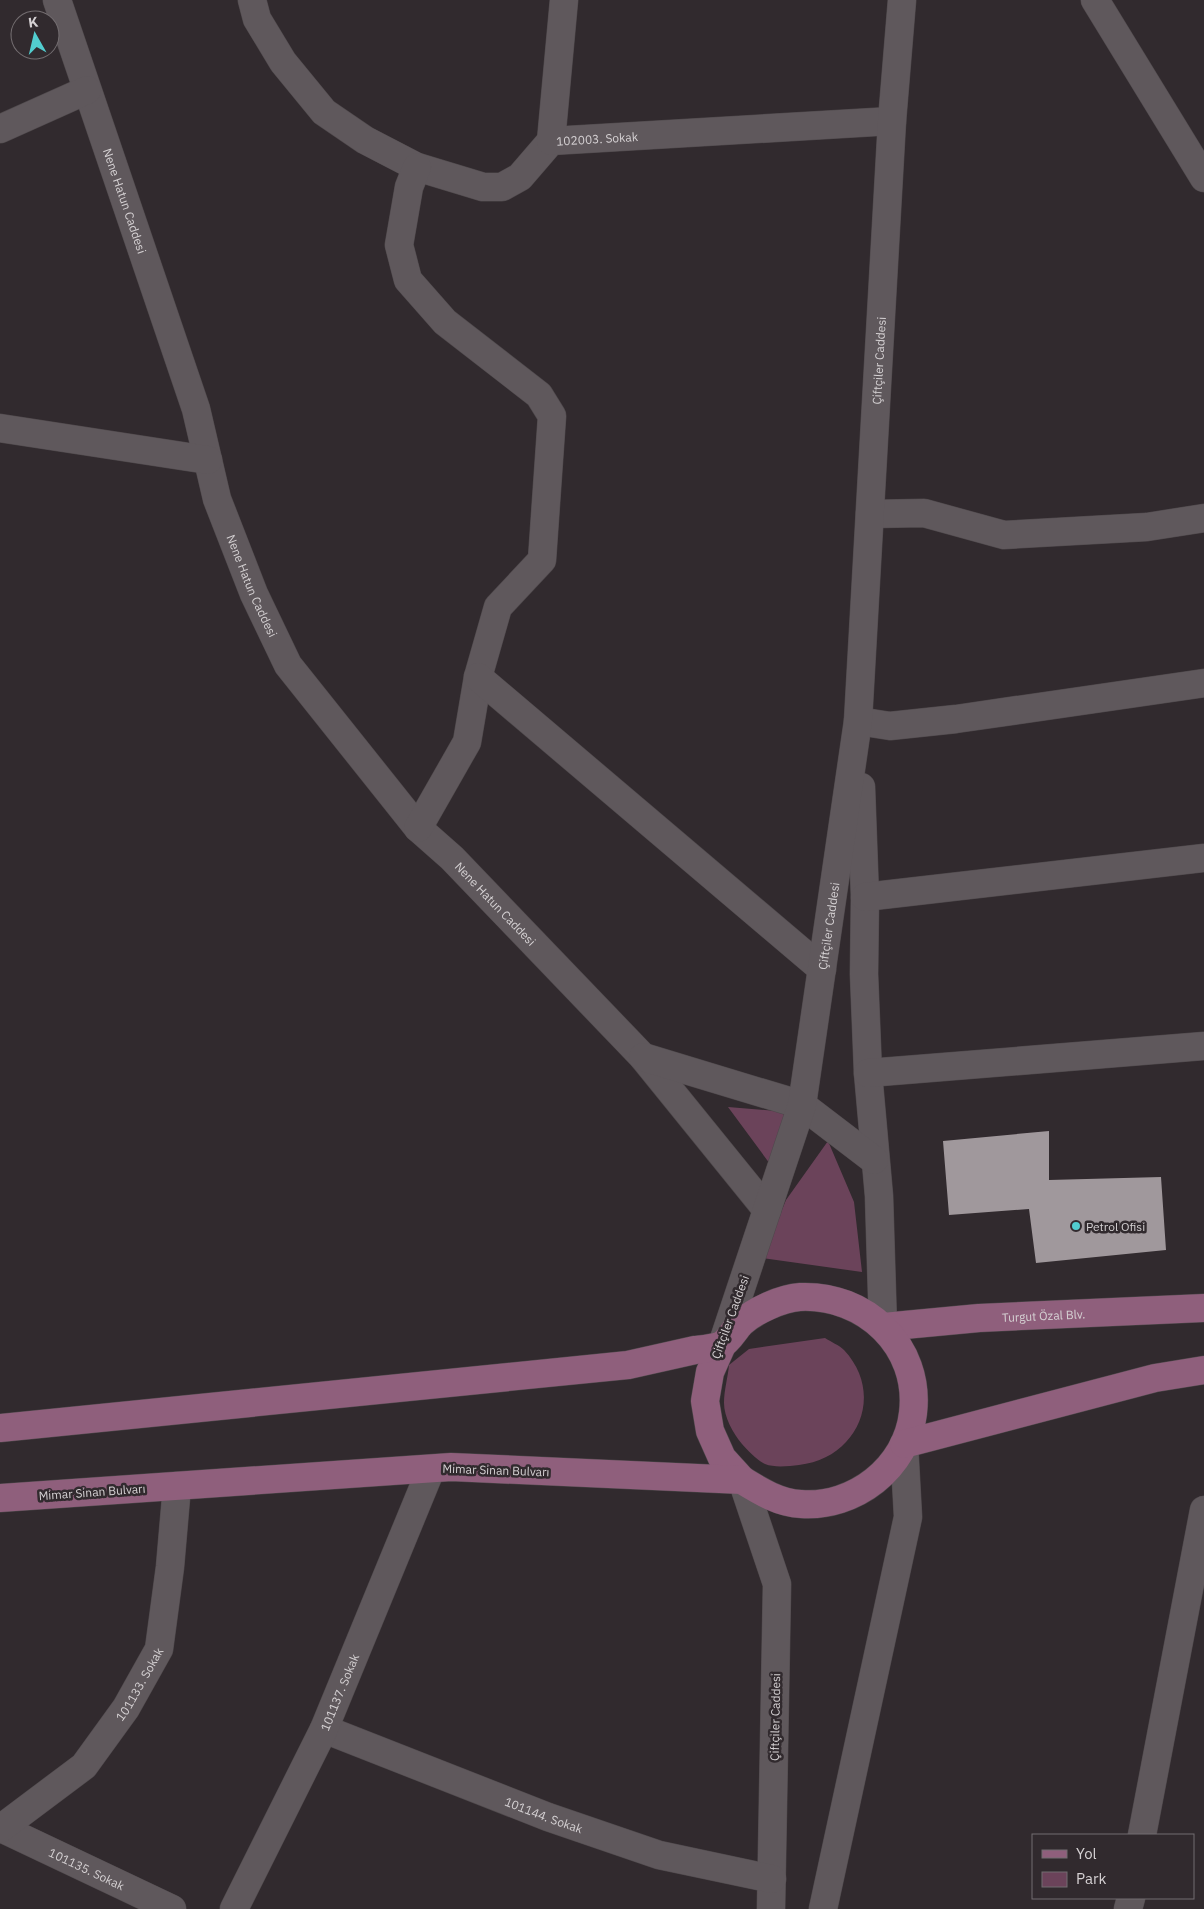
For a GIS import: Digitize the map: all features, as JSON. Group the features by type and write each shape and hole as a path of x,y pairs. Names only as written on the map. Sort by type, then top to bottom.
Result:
{"main road":[{"path":"0,1428 628,1364 722,1345 742,1322 768,1306 798,1297 829,1299 858,1308 883,1327 902,1352 913,1382 913,1414 904,1444"},
{"name":"Turgut Özal Blv.","path":"883,1327 979,1318 1204,1308"},
{"name":"Çiftçiler Caddesi","path":"722,1345 710,1372 706,1401 710,1430 722,1458 742,1480"},
{"path":"904,1444 1155,1378 1204,1370"},
{"name":"Mimar Sinan Bulvarı","path":"0,1498 451,1467 742,1480 769,1496 800,1504 832,1503 862,1491 887,1471 904,1444"}],"street":[{"name":"Nene Hatun Caddesi","path":"58,0 196,410 216,500 254,594 288,665 418,828 452,858 643,1058 767,1210"},
{"name":"102003. Sokak","path":"252,0 257,19 283,62 324,112 365,140 418,167 483,187 502,187 520,177 551,141 892,121"},
{"path":"551,141 564,0"},
{"name":"Çiftçiler Caddesi","path":"722,1345 802,1105 858,721 892,121 902,0"},
{"path":"1095,0 1204,178"},
{"path":"0,129 87,90"},
{"path":"418,167 409,187 399,245 408,280 445,322 539,395 552,416 542,560 498,606 478,677 467,742 418,828"},
{"path":"0,428 208,460"},
{"path":"870,514 924,513 1004,535 1147,527 1204,518"},
{"path":"478,677 822,969"},
{"path":"858,721 890,726 1204,683"},
{"name":"Çiftçiler Caddesi","path":"858,721 865,897 864,974 868,1073 874,1160 879,1196 883,1327"},
{"path":"865,897 1204,858"},
{"path":"868,1073 1204,1046"},
{"path":"643,1058 802,1105 874,1160"},
{"path":"823,1909 908,1517 904,1444"},
{"name":"101137. Sokak","path":"234,1909 324,1729 431,1469"},
{"name":"Çiftçiler Caddesi","path":"742,1480 777,1584 771,1909"},
{"name":"101133. Sokak","path":"0,1829 84,1766 126,1708 159,1649 170,1567 177,1486"},
{"path":"1142,1834 1192,1637 1204,1510"},
{"name":"101144. Sokak","path":"324,1729 548,1817 659,1855 772,1878"},
{"name":"101135. Sokak","path":"0,1829 172,1909"}],"green space":[{"path":"728,1107 788,1112 770,1164"},
{"path":"828,1141 854,1202 862,1272 762,1258 786,1200"},
{"path":"825,1338 844,1350 857,1368 863,1386 864,1405 859,1422 850,1438 836,1451 819,1460 786,1466 765,1464 742,1444 727,1419 724,1403 729,1365 749,1349"}],"building":[{"path":"1049,1131 1049,1180 1161,1177 1166,1250 1036,1263 1029,1209 949,1215 943,1141"}],"place":[{"name":"Petrol Ofisi","path":"1076,1226"}]}
